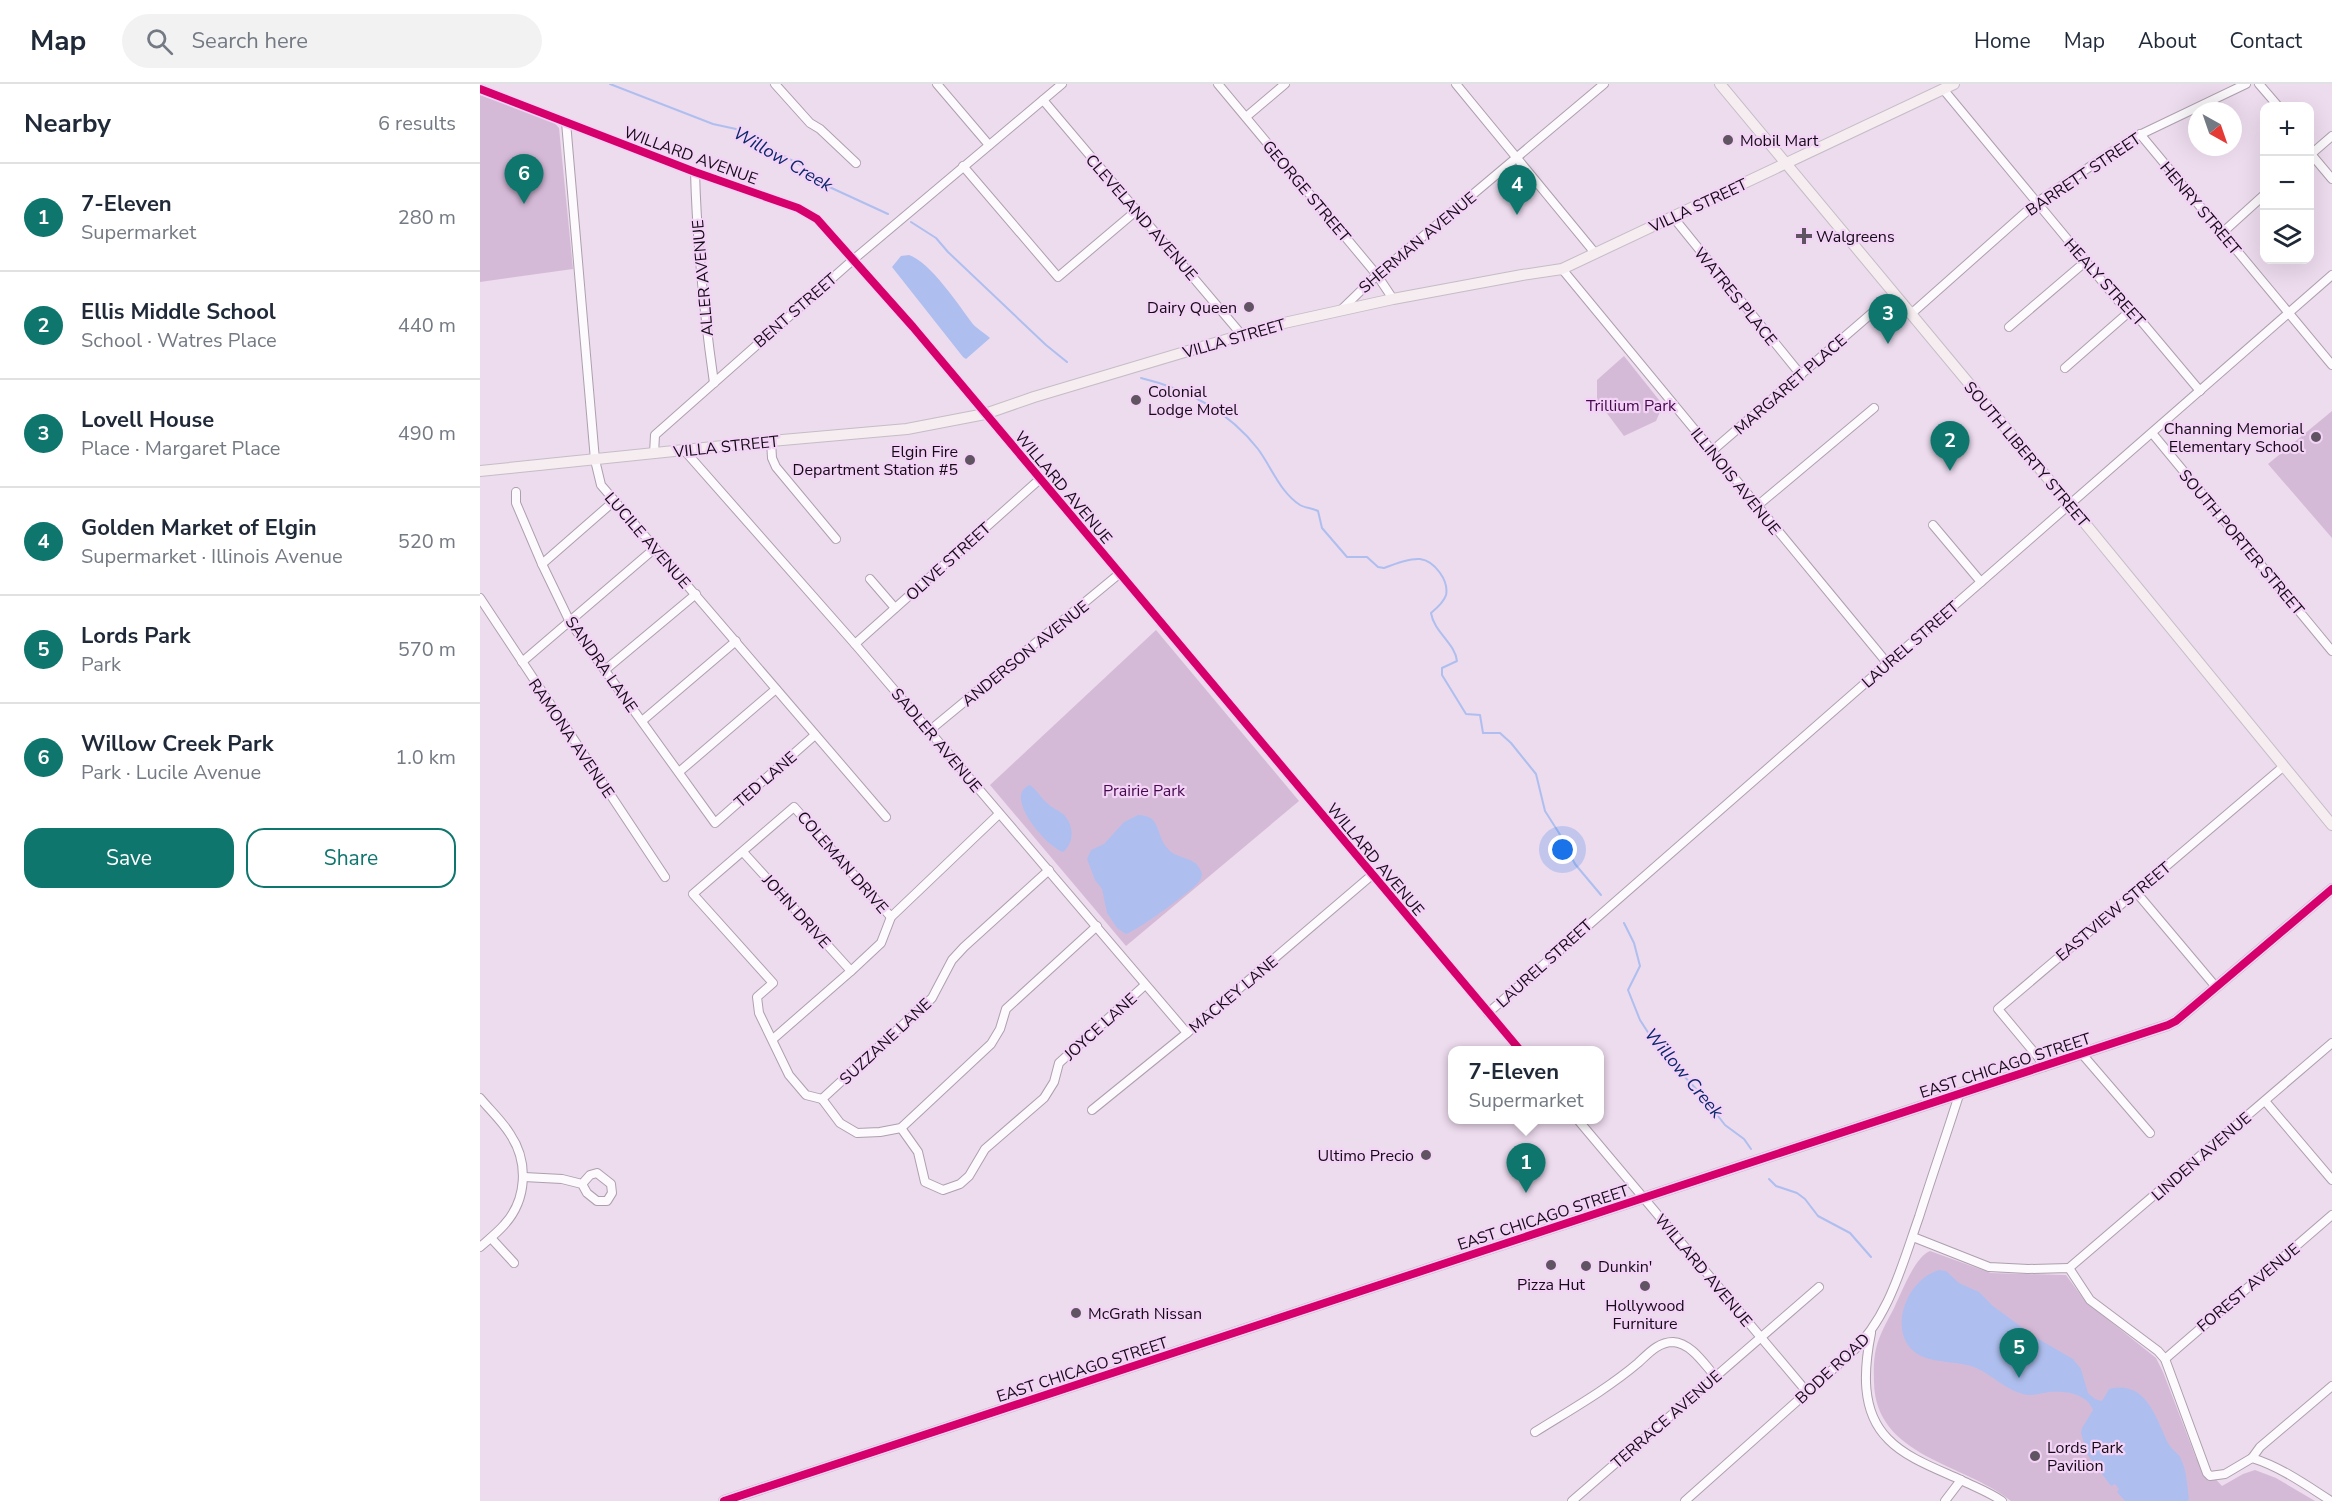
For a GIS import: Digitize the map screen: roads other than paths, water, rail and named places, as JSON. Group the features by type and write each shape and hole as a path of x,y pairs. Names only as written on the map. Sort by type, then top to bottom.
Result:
{"main road":[{"name":"SOUTH LIBERTY STREET","path":"1720,84 2332,825"},
{"name":"VILLA STREET","path":"480,471 908,429 985,414 1241,334 1342,309 1562,269 1954,84"},
{"name":"EAST CHICAGO STREET","path":"724,1501 2172,1023 2332,889"}],"street":[{"path":"775,84 810,123 820,129 856,164"},
{"path":"937,84 989,145"},
{"name":"BENT STREET","path":"654,454 655,435 854,259 1062,84"},
{"name":"GEORGE STREET","path":"1218,84 1377,275 1393,299"},
{"path":"1246,117 1285,84"},
{"path":"1456,84 1595,253"},
{"name":"SHERMAN AVENUE","path":"1342,309 1377,275 1604,84"},
{"name":"BARRETT STREET","path":"1911,314 2036,203 2140,134 2246,84"},
{"path":"2259,84 2275,102"},
{"name":"WILLARD AVENUE","path":"480,89 810,214 854,259 1517,1046"},
{"name":"HEALY STREET","path":"1943,89 2085,262 2129,312 2137,316 2200,391"},
{"name":"CLEVELAND AVENUE","path":"1043,100 1241,334"},
{"name":"LUCILE AVENUE","path":"566,122 594,460 601,485 613,502 696,594 886,818"},
{"name":"HENRY STREET","path":"2140,134 2332,365"},
{"path":"2314,149 2332,136"},
{"path":"2314,155 2332,179"},
{"path":"963,166 1058,278 1136,211"},
{"name":"ALLER AVENUE","path":"695,172 696,211 706,324 714,382"},
{"path":"2222,233 2260,199"},
{"name":"WATRES PLACE","path":"1673,217 1801,375"},
{"path":"2009,327 2085,262"},
{"name":"ILLINOIS AVENUE","path":"1562,269 1888,664"},
{"name":"LAUREL STREET","path":"1488,1013 1568,940 1888,664 2332,275"},
{"name":"MARGARET PLACE","path":"1712,451 1894,294"},
{"path":"2065,368 2129,312"},
{"path":"1757,506 1874,408"},
{"name":"SOUTH PORTER STREET","path":"2152,433 2332,651"},
{"path":"771,441 772,458 776,467 836,539"},
{"name":"SADLER AVENUE","path":"684,450 855,644 1187,1033"},
{"name":"OLIVE STREET","path":"855,644 1040,479"},
{"name":"SANDRA LANE","path":"516,492 516,503 570,622 715,823"},
{"path":"542,564 613,502"},
{"path":"1933,525 1981,582"},
{"path":"522,662 654,549"},
{"name":"ANDERSON AVENUE","path":"929,730 1119,574"},
{"path":"870,579 895,609"},
{"path":"605,670 696,594"},
{"name":"RAMONA AVENUE","path":"480,598 665,877"},
{"path":"642,721 736,641"},
{"path":"679,772 776,689"},
{"name":"TED LANE","path":"715,823 815,735"},
{"name":"EASTVIEW STREET","path":"2044,1067 1998,1009 2284,766"},
{"name":"COLEMAN DRIVE","path":"742,852 794,807 891,917"},
{"path":"773,1040 881,943 891,917 999,814"},
{"path":"742,852 693,894 773,983 757,998 759,1013 789,1075 806,1095 822,1099 840,1122 857,1133 901,1128 991,1044 1000,1029 1006,1009 1097,926"},
{"name":"JOHN DRIVE","path":"742,852 851,971"},
{"name":"SUZZANE LANE","path":"822,1099 932,998 952,960 1049,870"},
{"name":"MACKEY LANE","path":"1092,1110 1187,1033 1372,875"},
{"path":"2136,892 2216,987"},
{"name":"JOYCE LANE","path":"901,1128 918,1152 925,1182 944,1190 960,1184 969,1176 985,1149 1044,1098 1053,1082 1059,1063 1145,985"},
{"name":"LINDEN AVENUE","path":"2069,1268 2332,1043"},
{"path":"2082,1054 2150,1133"},
{"name":"BODE ROAD","path":"1685,1501 1858,1347 1872,1330 1888,1301 1913,1237 1959,1095"},
{"path":"480,1098 511,1136 520,1155 524,1177 517,1207 504,1226 480,1247"},
{"path":"2265,1101 2332,1180"},
{"name":"WILLARD AVENUE","path":"1582,1124 1807,1392"},
{"path":"524,1177 554,1178 582,1184"},
{"name":"FOREST AVENUE","path":"2165,1359 2332,1215"},
{"path":"1913,1237 1989,1267 2069,1268 2090,1300 2158,1351 2165,1359 2207,1473 2213,1476 2221,1475 2252,1458 2260,1447 2332,1386"},
{"path":"491,1238 514,1263"},
{"name":"TERRACE AVENUE","path":"1572,1501 1819,1287"},
{"path":"1872,1330 1867,1353 1866,1384 1869,1405 1880,1429 1890,1442 1904,1451 2002,1501"},
{"path":"1535,1432 1613,1384 1651,1352 1667,1343 1677,1343 1687,1347 1715,1376"},
{"path":"2252,1458 2266,1462 2331,1501"},
{"path":"1945,1501 1961,1480"}],"water":[{"path":"909,255 935,275 972,323 990,338 966,359 892,267 901,256"},
{"path":"1030,785 1049,805 1067,818 1072,833 1070,844 1063,852 1047,841 1024,809 1021,799 1023,791"},
{"path":"1138,815 1151,818 1168,849 1192,861 1200,868 1202,874 1198,883 1185,894 1152,919 1126,934 1117,928 1107,913 1102,889 1095,880 1087,859 1091,850 1104,844 1124,822"},
{"path":"1939,1270 1946,1271 1959,1283 1979,1292 1993,1306 2035,1337 2073,1359 2081,1369 2088,1393 2095,1399 2102,1401 2109,1389 2122,1388 2132,1390 2148,1402 2169,1445 2179,1455 2182,1462 2188,1501 2125,1501 2117,1492 2119,1489 2115,1484 2111,1486 2087,1454 2081,1433 2093,1410 2081,1397 2063,1392 2026,1395 2016,1392 1971,1366 1926,1358 1910,1348 1904,1336 1903,1310 1916,1285"}],"waterway":[{"name":"Willow Creek","path":"610,84 713,124 736,129 804,167 825,185 888,214"},
{"name":"Willow Creek","path":"911,222 936,238 1046,345 1067,362"},
{"name":"Willow Creek","path":"1141,378 1191,396 1234,424 1258,449 1293,500 1318,511 1322,528 1347,557 1367,557 1378,567 1384,568 1406,560 1420,559 1431,564 1440,572 1445,584 1446,595 1431,613 1436,626 1453,649 1457,661 1442,668 1442,675 1466,714 1480,715 1483,733 1500,733 1536,774 1545,811 1575,864 1601,895"},
{"name":"Willow Creek","path":"1624,923 1634,943 1640,966 1628,990 1640,1020 1660,1051 1701,1094 1725,1125 1744,1139 1751,1149"},
{"name":"Willow Creek","path":"1769,1179 1776,1186 1797,1193 1805,1199 1818,1216 1850,1233 1871,1257"}],"place":[{"name":"Mobil Mart","path":"1728,140"},
{"name":"Willow Creek Park","path":"524,204"},
{"name":"Golden Market of Elgin","path":"1517,215"},
{"name":"Walgreens","path":"1804,236"},
{"name":"Dairy Queen","path":"1249,307"},
{"name":"Lovell House","path":"1888,344"},
{"name":"Colonial Lodge Motel","path":"1136,400"},
{"name":"Channing Memorial Elementary School","path":"2316,437"},
{"name":"Elgin Fire Department Station #5","path":"970,460"},
{"name":"Ellis Middle School","path":"1950,471"},
{"name":"Ultimo Precio","path":"1426,1155"},
{"name":"7-Eleven","path":"1526,1193"},
{"name":"Pizza Hut","path":"1551,1265"},
{"name":"Dunkin'","path":"1586,1266"},
{"name":"Hollywood Furniture","path":"1645,1286"},
{"name":"McGrath Nissan","path":"1076,1313"},
{"name":"Lords Park","path":"2019,1378"},
{"name":"Lords Park Pavilion","path":"2035,1456"}],"park label":[{"name":"Trillium Park","path":"1631,405"},
{"name":"Prairie Park","path":"1144,790"}]}
